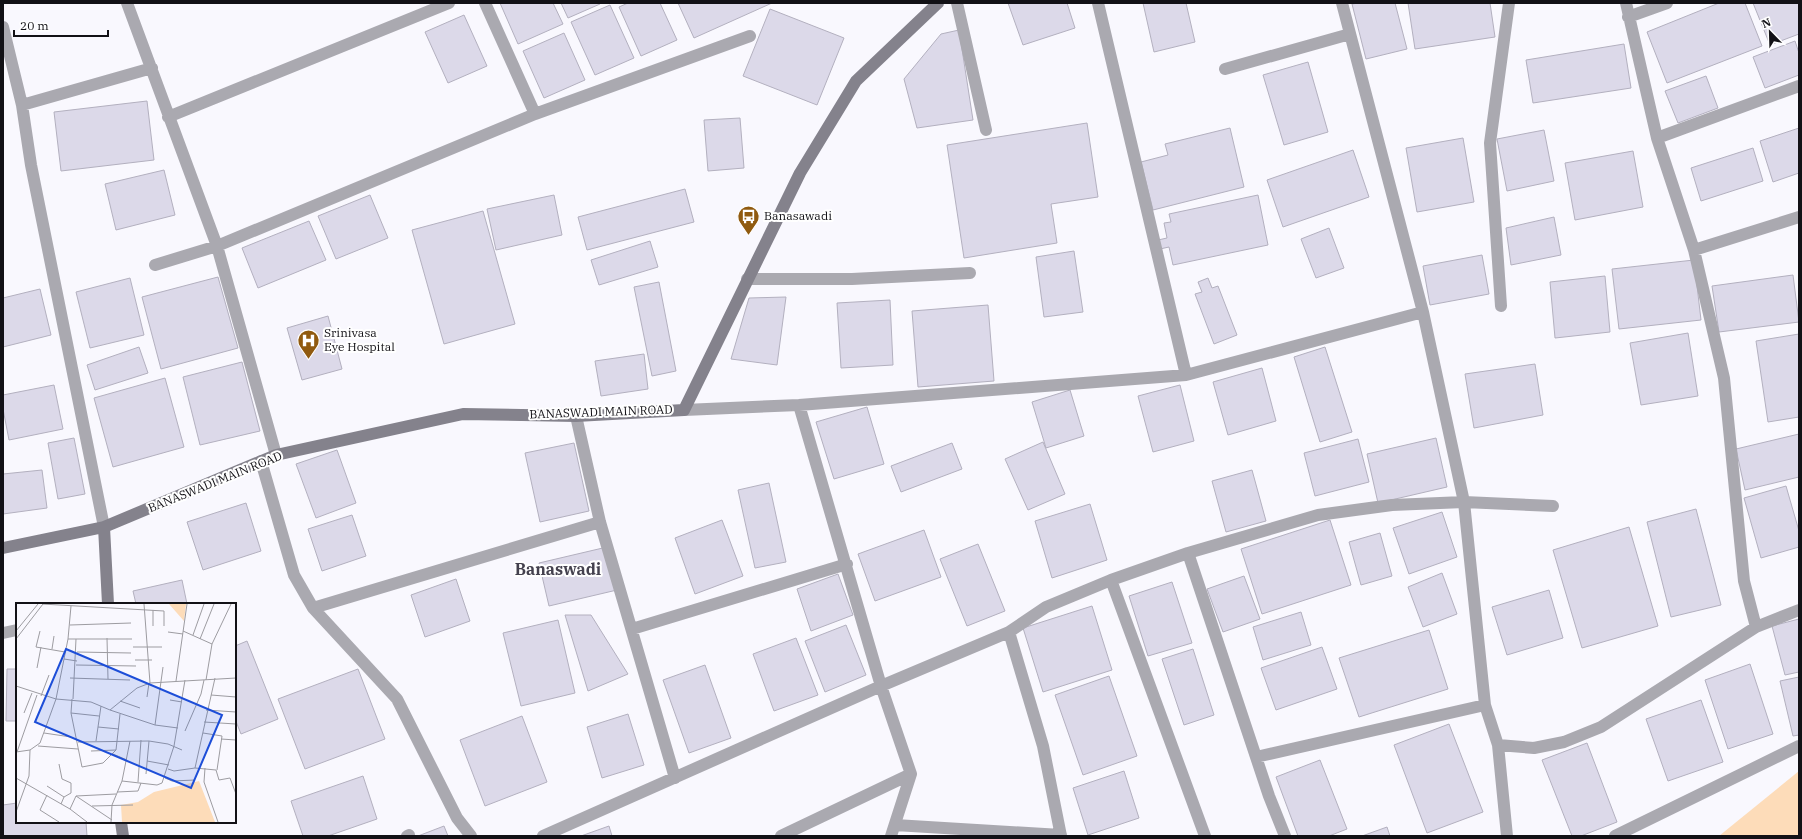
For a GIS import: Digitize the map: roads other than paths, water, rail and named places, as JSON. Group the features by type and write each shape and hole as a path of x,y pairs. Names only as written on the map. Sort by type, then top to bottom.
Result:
{"main road":[{"name":"BANASWADI MAIN ROAD","path":"3,548 104,528 276,455 464,414 576,416 684,410 800,173 856,81 938,3"},
{"path":"104,528 108,603"},
{"path":"121,823 122,836"}],"street":[{"path":"127,3 217,246 276,455"},
{"path":"168,116 449,3"},
{"path":"485,3 535,114"},
{"path":"957,3 986,130"},
{"path":"1098,3 1186,374"},
{"path":"1342,3 1424,312 1464,502 1485,705 1498,745 1507,836"},
{"path":"1501,306 1490,143 1509,3"},
{"path":"1626,3 1656,138 1694,250 1724,378 1744,581 1756,627"},
{"path":"1628,17 1666,3"},
{"path":"4,33 22,105 31,165 104,528"},
{"path":"1225,69 1350,34"},
{"path":"155,265 217,246 535,114 750,36"},
{"path":"22,105 152,68"},
{"path":"1656,138 1799,86"},
{"path":"1694,250 1799,217"},
{"path":"747,279 852,279 970,273"},
{"path":"684,410 799,405 1186,374 1424,312"},
{"path":"799,405 881,686 911,774 893,831 1061,835 1043,746 1009,632"},
{"path":"576,416 600,522 675,778"},
{"path":"261,461 294,574 313,608 397,699 457,818 471,836"},
{"path":"543,836 881,686 1009,632 1046,608 1111,580 1188,552 1318,515 1392,505 1464,502 1553,506"},
{"path":"313,608 600,522"},
{"path":"1188,552 1269,796 1285,836"},
{"path":"632,629 846,564"},
{"path":"1111,580 1205,836"},
{"path":"1498,745 1534,748 1564,742 1601,727 1756,627 1799,610"},
{"path":"3,633 16,630"},
{"path":"1256,757 1485,705"},
{"path":"1615,836 1799,746"},
{"path":"781,836 911,774"}],"place":[{"name":"Banasawadi","path":"748,236"},
{"name":"Srinivasa Eye Hospital","path":"309,360"}],"district":[{"name":"Banaswadi","path":"558,569"}]}
